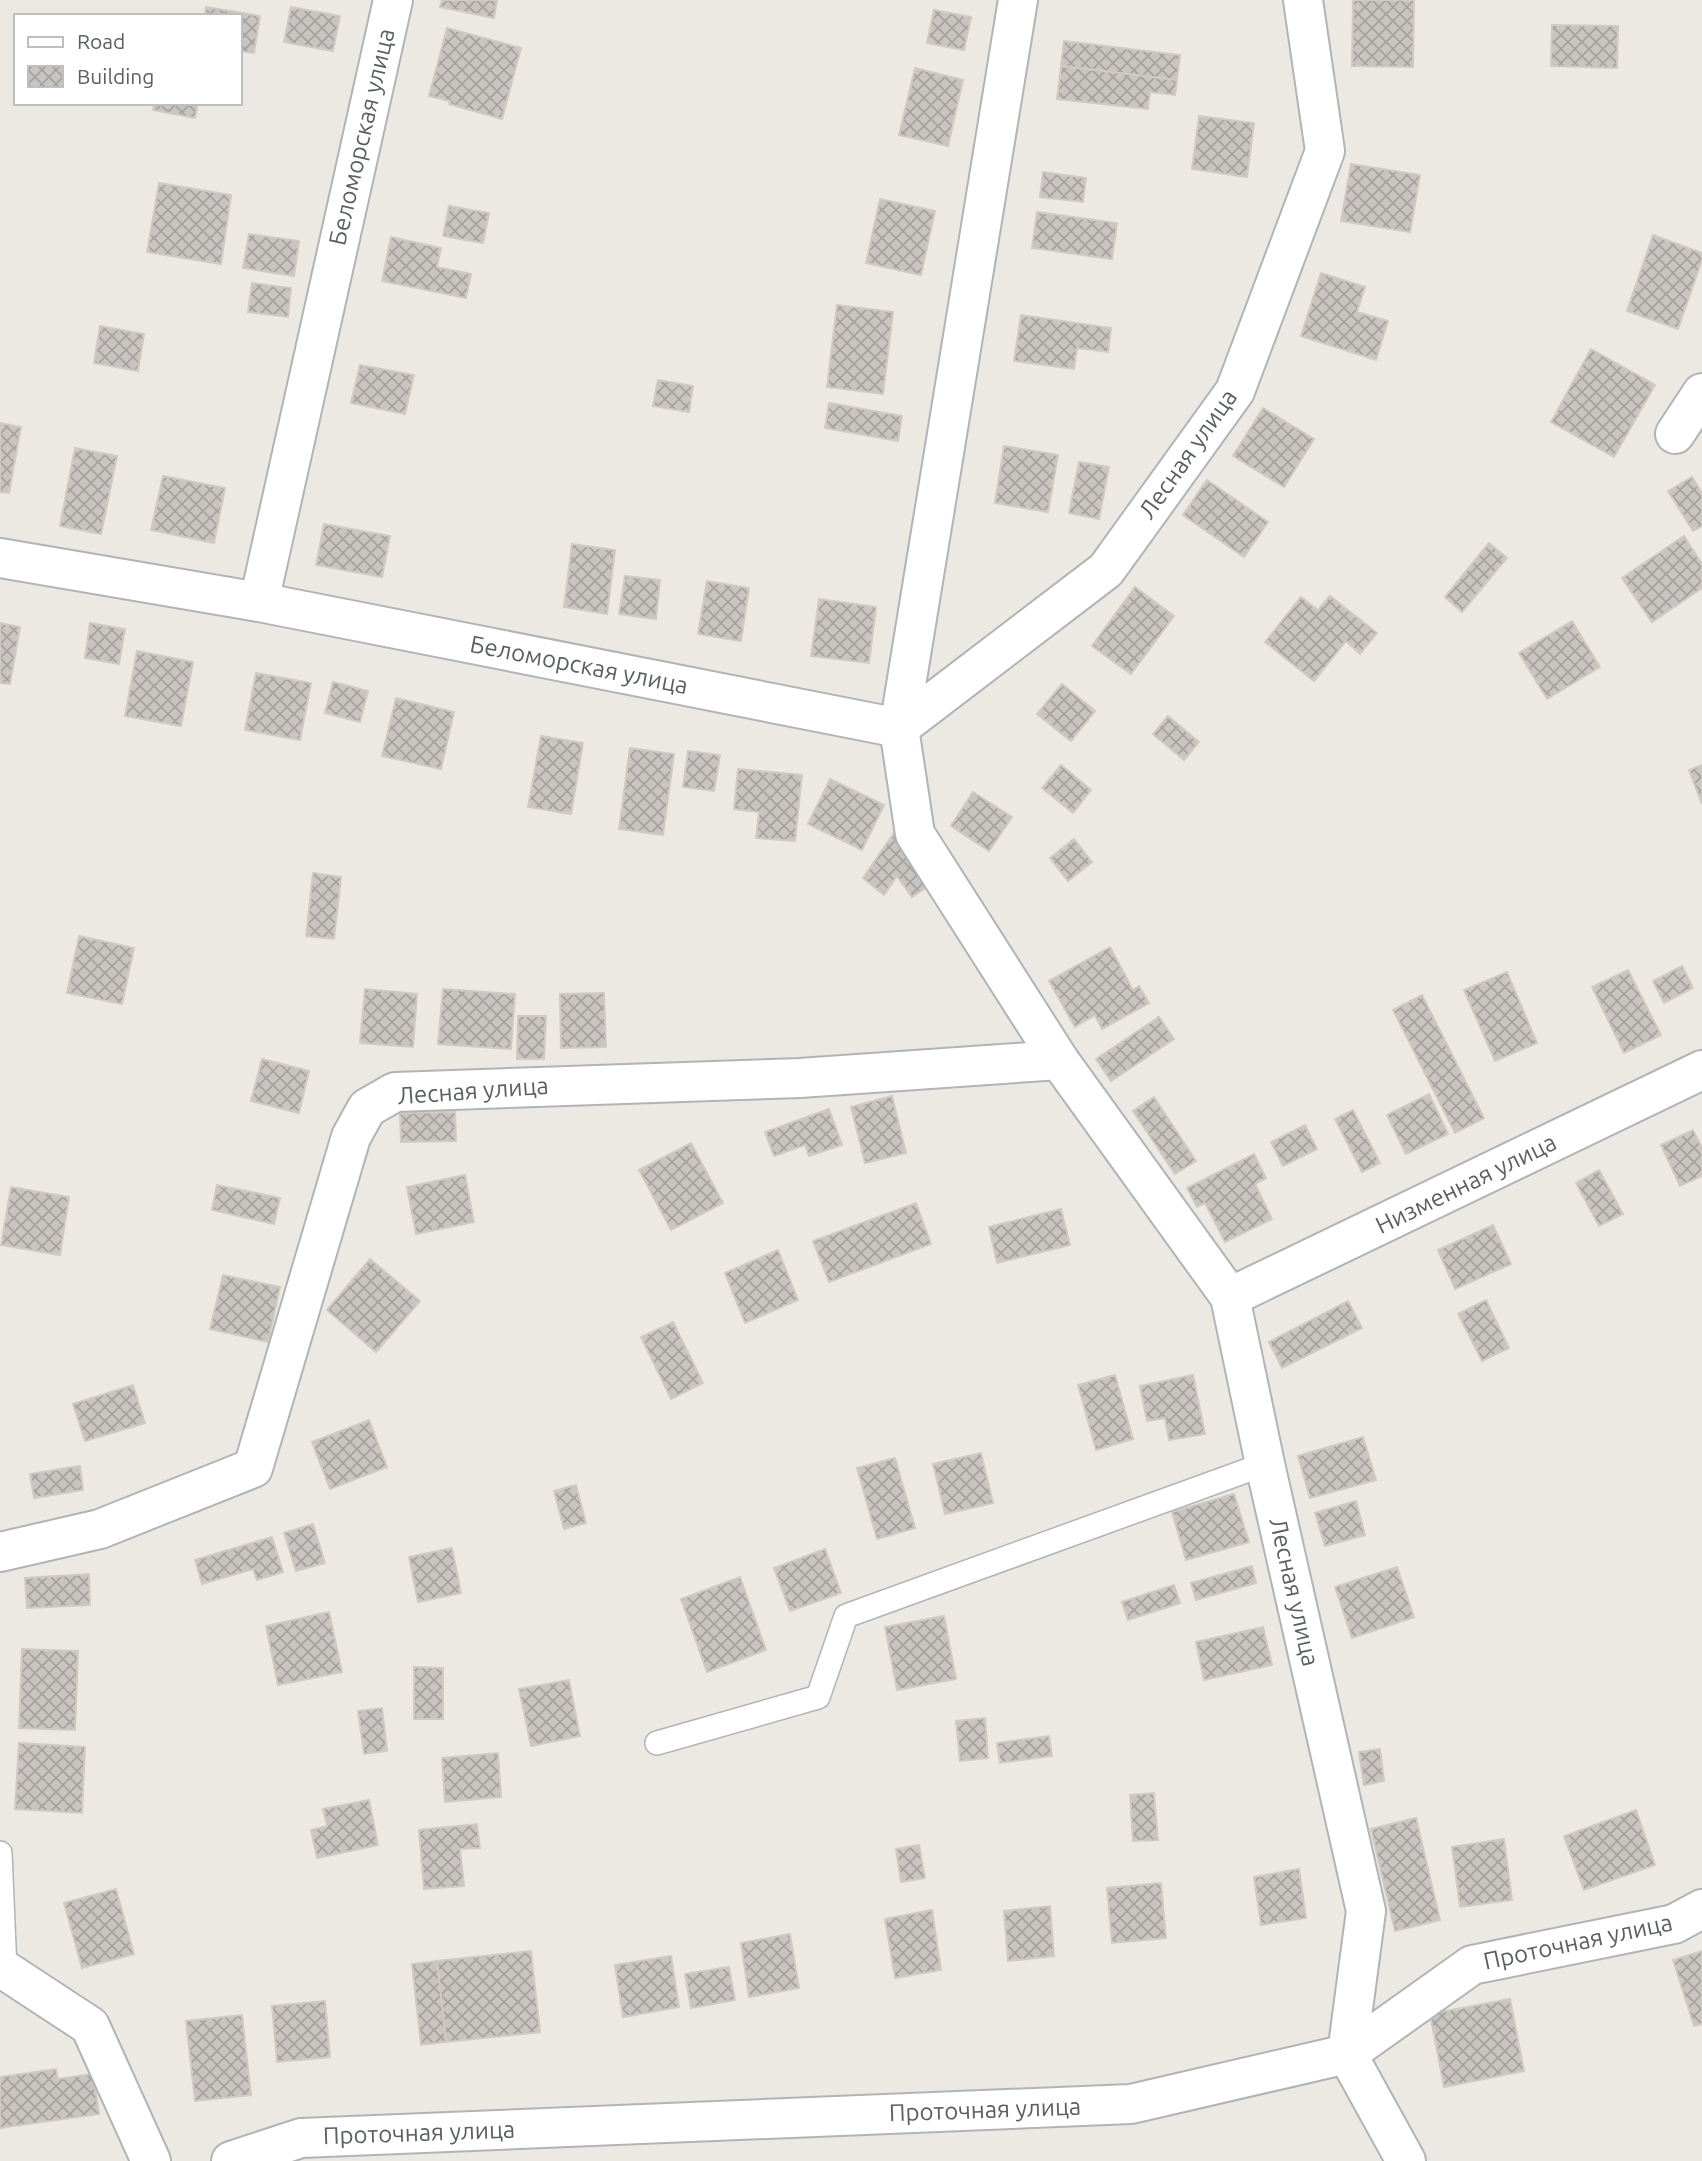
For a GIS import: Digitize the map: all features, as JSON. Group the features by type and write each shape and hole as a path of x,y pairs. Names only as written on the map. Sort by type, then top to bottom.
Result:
{"street":[{"name":"Беломорская улица","path":"259,602 393,0"},
{"name":"Лесная улица","path":"1018,0 899,728 915,834 1059,1060 1230,1297 1366,1911 1347,2054"},
{"name":"Лесная улица","path":"899,728 1106,570 1235,391 1325,151 1303,0"},
{"path":"1675,433 1702,393"},
{"name":"Беломорская улица","path":"0,558 259,602 899,728"},
{"name":"Лесная улица","path":"0,1552 100,1529 253,1468 351,1137 367,1108 395,1092 800,1078 1059,1060"},
{"name":"Низменная улица","path":"1230,1297 1702,1070"},
{"name":"Проточная улица","path":"231,2161 301,2138 1131,2104 1347,2054 1472,1965 1674,1924 1702,1909"},
{"path":"2,1969 90,2026 151,2161"},
{"path":"1347,2054 1406,2161"}],"lane":[{"path":"657,1743 818,1697 846,1616 1265,1464"},
{"path":"0,1853 2,1969"}],"building":[{"path":"442,0 497,0 494,18 440,7"},
{"path":"1353,0 1414,0 1413,67 1352,66"},
{"path":"206,7 260,16 254,53 242,51 242,14 205,14"},
{"path":"291,7 340,16 333,51 284,42"},
{"path":"934,10 971,17 964,50 927,43"},
{"path":"1552,25 1618,26 1617,68 1551,66"},
{"path":"447,28 521,48 502,119 429,96"},
{"path":"1064,41 1180,55 1177,80 1061,66"},
{"path":"1061,66 1177,80 1175,95 1150,92 1148,109 1057,99"},
{"path":"915,68 963,80 948,146 899,135"},
{"path":"154,105 198,105 195,118 153,110"},
{"path":"1199,116 1254,123 1247,177 1192,169"},
{"path":"1351,164 1420,175 1410,232 1341,221"},
{"path":"1043,172 1086,178 1083,202 1040,197"},
{"path":"159,183 231,195 221,264 147,252"},
{"path":"880,199 935,211 921,275 866,263"},
{"path":"449,206 489,213 483,243 443,236"},
{"path":"1037,212 1117,223 1112,259 1032,248"},
{"path":"249,234 299,241 294,276 243,268"},
{"path":"1653,235 1702,253 1702,260 1678,329 1627,311"},
{"path":"391,237 441,248 437,267 471,274 466,298 382,281"},
{"path":"1321,273 1365,287 1357,312 1388,321 1376,360 1301,336"},
{"path":"252,283 291,288 288,317 248,312"},
{"path":"837,305 893,312 883,394 827,387"},
{"path":"1021,315 1111,328 1108,352 1077,348 1074,369 1014,361"},
{"path":"100,326 144,334 138,371 94,363"},
{"path":"1591,349 1655,385 1614,457 1551,422"},
{"path":"360,365 414,375 405,414 351,403"},
{"path":"658,380 693,386 689,412 653,406"},
{"path":"829,403 902,416 898,441 825,428"},
{"path":"1263,408 1314,439 1284,487 1233,456"},
{"path":"0,423 21,427 9,493 0,492"},
{"path":"1004,446 1058,455 1048,512 995,503"},
{"path":"75,448 117,456 101,534 60,526"},
{"path":"1079,462 1109,467 1099,519 1069,513"},
{"path":"163,476 225,488 214,543 151,530"},
{"path":"1692,477 1702,493 1702,526 1693,531 1668,491"},
{"path":"1207,480 1268,522 1244,557 1183,515"},
{"path":"324,524 390,536 382,577 316,565"},
{"path":"1684,536 1702,564 1702,588 1652,622 1622,578"},
{"path":"1489,543 1507,558 1462,612 1445,597"},
{"path":"572,544 615,550 607,614 564,607"},
{"path":"625,576 660,580 656,619 619,614"},
{"path":"707,581 749,588 741,641 698,634"},
{"path":"1135,587 1174,616 1131,674 1092,646"},
{"path":"1330,596 1377,633 1360,654 1346,641 1314,681 1265,642 1301,597 1318,610"},
{"path":"819,599 876,607 869,663 811,656"},
{"path":"1572,621 1600,667 1547,699 1519,653"},
{"path":"0,623 20,627 10,684 0,683"},
{"path":"90,623 125,629 119,664 85,658"},
{"path":"137,651 193,662 181,726 125,716"},
{"path":"256,673 311,683 300,740 245,730"},
{"path":"333,682 368,691 360,722 325,713"},
{"path":"1062,684 1095,711 1071,741 1037,714"},
{"path":"396,698 454,712 441,769 382,756"},
{"path":"1168,716 1199,742 1184,760 1153,734"},
{"path":"541,736 583,743 571,814 528,807"},
{"path":"630,748 674,754 663,835 619,829"},
{"path":"688,751 720,755 714,791 683,787"},
{"path":"1061,765 1091,790 1073,813 1042,788"},
{"path":"1702,765 1702,804 1689,770"},
{"path":"738,769 802,775 795,841 756,838 759,812 734,809"},
{"path":"830,779 884,805 862,850 808,824"},
{"path":"973,792 1012,817 989,851 951,826"},
{"path":"894,833 931,884 912,897 897,876 884,895 863,878"},
{"path":"1074,839 1092,862 1068,881 1050,858"},
{"path":"313,873 341,877 334,939 306,936"},
{"path":"79,936 134,948 122,1004 67,993"},
{"path":"1110,947 1133,990 1139,986 1149,1003 1102,1029 1095,1015 1075,1027 1049,981"},
{"path":"1682,966 1693,988 1664,1003 1653,981"},
{"path":"1628,970 1661,1035 1624,1053 1592,987"},
{"path":"1507,972 1537,1043 1495,1061 1464,990"},
{"path":"365,989 417,994 413,1047 360,1043"},
{"path":"443,989 515,994 511,1049 438,1044"},
{"path":"604,993 606,1047 561,1048 560,994"},
{"path":"1422,995 1484,1118 1455,1133 1393,1010"},
{"path":"518,1016 546,1016 544,1059 517,1059"},
{"path":"1159,1017 1174,1039 1111,1081 1096,1059"},
{"path":"262,1059 309,1071 299,1113 251,1101"},
{"path":"1429,1094 1448,1134 1406,1154 1387,1115"},
{"path":"892,1096 906,1153 865,1163 851,1107"},
{"path":"1154,1097 1196,1161 1175,1174 1133,1111"},
{"path":"829,1109 842,1145 809,1156 805,1145 774,1156 765,1132"},
{"path":"1353,1110 1380,1163 1362,1172 1335,1119"},
{"path":"455,1112 456,1141 401,1142 400,1113"},
{"path":"1305,1125 1317,1149 1283,1166 1271,1142"},
{"path":"1693,1130 1702,1148 1702,1176 1680,1186 1661,1145"},
{"path":"691,1143 723,1203 671,1230 639,1170"},
{"path":"1254,1154 1266,1178 1255,1184 1272,1219 1225,1242 1205,1203 1197,1207 1187,1188"},
{"path":"1599,1170 1623,1214 1599,1226 1576,1183"},
{"path":"465,1175 474,1222 416,1234 407,1187"},
{"path":"217,1185 280,1198 274,1224 212,1210"},
{"path":"11,1187 69,1197 60,1255 1,1245"},
{"path":"916,1203 931,1244 829,1282 813,1241"},
{"path":"1061,1209 1070,1245 997,1263 989,1227"},
{"path":"1493,1225 1511,1264 1455,1289 1438,1250"},
{"path":"778,1250 798,1300 745,1323 725,1273"},
{"path":"370,1259 420,1301 376,1352 327,1310"},
{"path":"223,1275 280,1287 268,1342 210,1329"},
{"path":"1486,1300 1509,1348 1482,1361 1458,1314"},
{"path":"1348,1301 1362,1328 1282,1368 1269,1342"},
{"path":"673,1322 703,1383 671,1399 641,1337"},
{"path":"1115,1375 1133,1439 1096,1450 1078,1385"},
{"path":"1193,1375 1205,1434 1169,1440 1165,1418 1147,1421 1140,1386"},
{"path":"133,1385 145,1423 85,1441 73,1404"},
{"path":"369,1420 387,1467 330,1489 312,1442"},
{"path":"1363,1437 1376,1480 1310,1498 1298,1456"},
{"path":"981,1453 993,1503 945,1514 933,1464"},
{"path":"895,1458 915,1528 877,1539 857,1468"},
{"path":"80,1466 83,1490 34,1498 30,1474"},
{"path":"576,1485 586,1523 564,1529 554,1491"},
{"path":"1234,1494 1249,1542 1186,1560 1172,1512"},
{"path":"1356,1501 1365,1535 1325,1546 1315,1513"},
{"path":"313,1524 325,1563 296,1571 284,1533"},
{"path":"272,1537 283,1572 257,1580 253,1569 202,1584 195,1560"},
{"path":"452,1548 461,1593 418,1602 409,1557"},
{"path":"825,1549 841,1593 790,1611 774,1568"},
{"path":"1252,1566 1256,1583 1196,1600 1191,1583"},
{"path":"1397,1567 1414,1617 1352,1638 1335,1587"},
{"path":"89,1574 90,1605 27,1608 25,1578"},
{"path":"740,1577 766,1650 707,1672 681,1599"},
{"path":"1174,1585 1180,1603 1128,1620 1122,1602"},
{"path":"329,1612 342,1672 278,1685 266,1626"},
{"path":"944,1616 956,1679 897,1690 885,1627"},
{"path":"1263,1627 1272,1665 1204,1680 1196,1642"},
{"path":"22,1649 78,1651 75,1730 19,1728"},
{"path":"414,1667 443,1668 443,1719 414,1719"},
{"path":"569,1680 580,1736 531,1746 519,1689"},
{"path":"382,1708 387,1751 364,1754 358,1711"},
{"path":"985,1718 988,1758 960,1761 956,1721"},
{"path":"1049,1736 1052,1756 1000,1763 997,1743"},
{"path":"19,1743 85,1747 82,1813 15,1809"},
{"path":"1380,1749 1384,1781 1364,1785 1359,1752"},
{"path":"498,1753 501,1797 445,1802 442,1758"},
{"path":"1154,1793 1158,1840 1133,1841 1130,1795"},
{"path":"369,1800 378,1845 317,1858 311,1830 327,1826 323,1809"},
{"path":"1636,1810 1655,1865 1584,1890 1564,1836"},
{"path":"1416,1818 1440,1920 1395,1931 1371,1829"},
{"path":"477,1824 480,1848 460,1849 464,1886 424,1889 419,1830"},
{"path":"1504,1839 1512,1900 1460,1907 1452,1847"},
{"path":"919,1845 925,1878 901,1882 896,1849"},
{"path":"1299,1869 1306,1918 1261,1925 1254,1877"},
{"path":"1161,1883 1166,1938 1112,1943 1107,1888"},
{"path":"116,1889 134,1954 82,1968 64,1903"},
{"path":"1050,1906 1054,1956 1008,1961 1004,1911"},
{"path":"932,1910 941,1970 895,1978 885,1919"},
{"path":"790,1934 799,1988 749,1997 741,1943"},
{"path":"531,1951 540,2032 446,2042 437,1961"},
{"path":"1702,1951 1702,2024 1694,2026 1673,1960"},
{"path":"671,1956 679,2007 623,2017 615,1965"},
{"path":"437,1961 446,2042 421,2045 412,1964"},
{"path":"729,1967 735,2000 691,2008 685,1974"},
{"path":"1510,1999 1524,2071 1444,2087 1430,2014"},
{"path":"325,2001 330,2057 277,2062 272,2006"},
{"path":"242,2015 251,2095 195,2101 186,2021"},
{"path":"56,2069 58,2079 93,2074 99,2114 0,2128 0,2077"}]}
